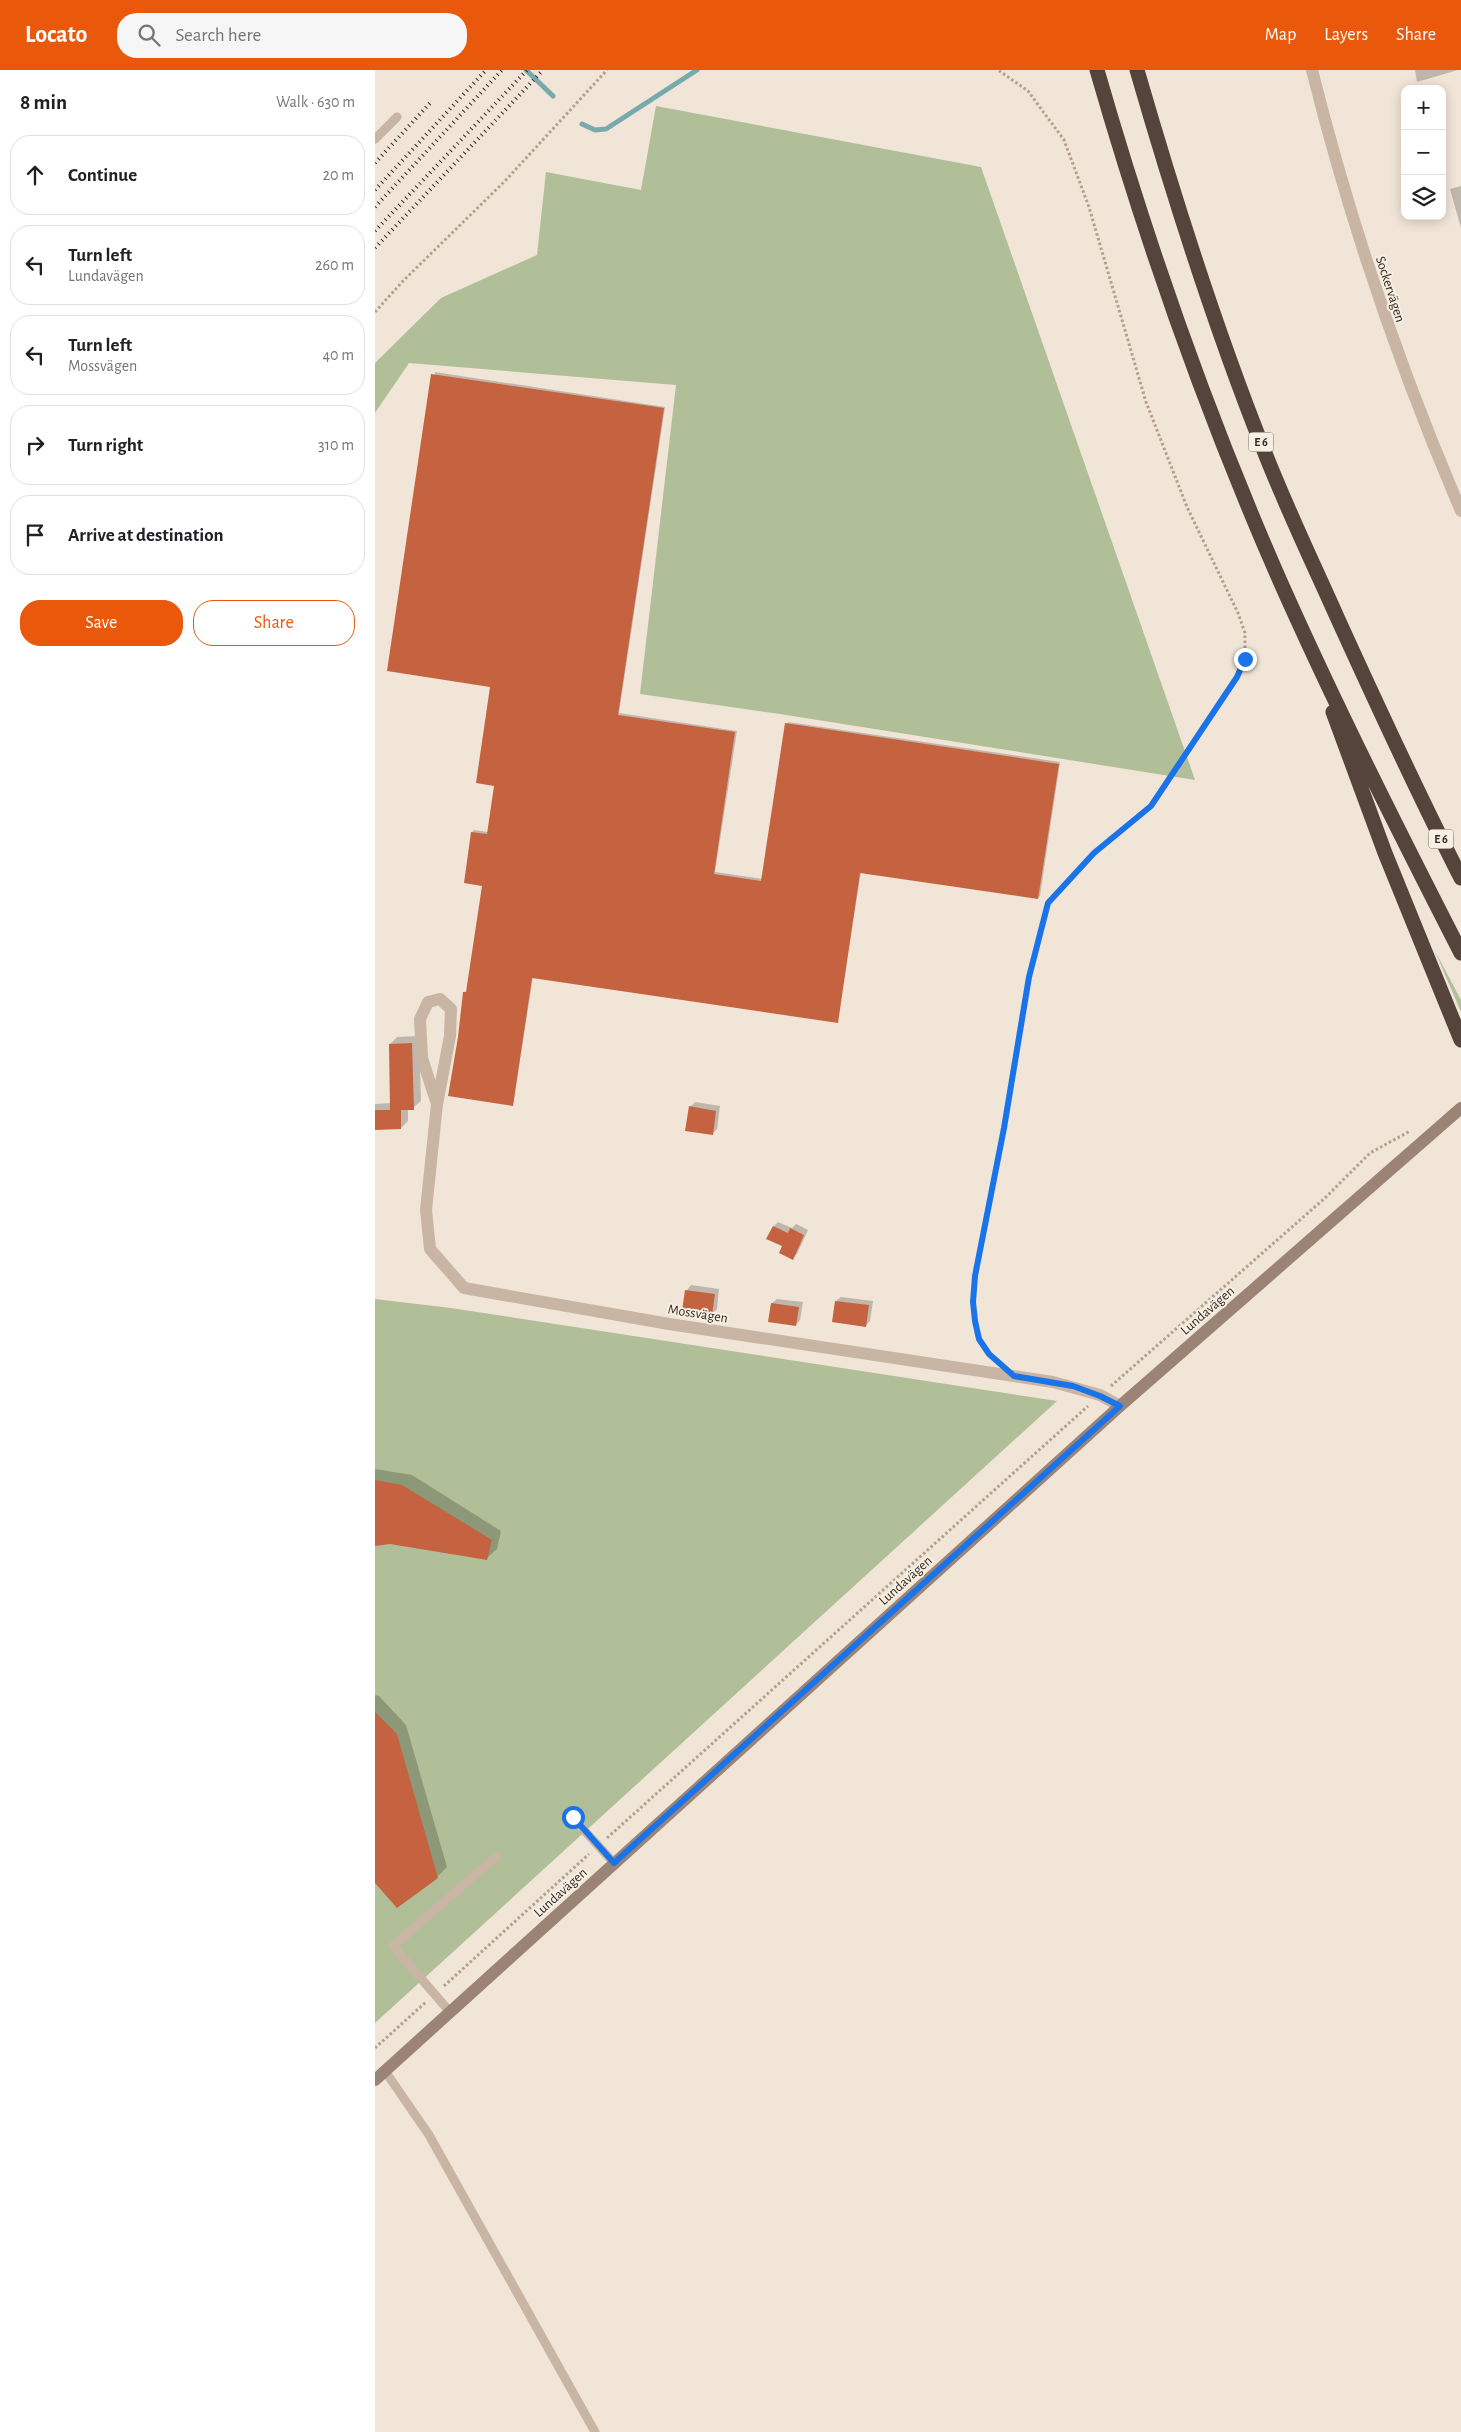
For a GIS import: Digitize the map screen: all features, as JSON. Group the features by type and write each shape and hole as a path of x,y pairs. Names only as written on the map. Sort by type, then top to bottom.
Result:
{"highway":[{"name":"E 6","path":"1097,70 1146,231 1187,349 1235,473 1311,650 1395,824 1461,952"},
{"name":"E 6","path":"1137,70 1187,236 1263,450 1421,800 1461,878"},
{"path":"1311,650 1350,764 1461,1040"},
{"path":"1421,800 1461,868"}],"main road":[{"name":"Lundavägen","path":"375,2080 1120,1406 1461,1108"}],"street":[{"name":"Sockervägen","path":"1312,70 1334,158 1383,316 1427,434 1461,511"},
{"name":"Mossvägen","path":"437,1104 422,1058 420,1019 428,1002 440,999 451,1010 450,1036 437,1104 426,1210 430,1249 464,1288 669,1324 1073,1386 1120,1406"}],"lane":[{"path":"375,139 397,116"},
{"path":"573,1817 614,1863"},
{"path":"450,2012 393,1946 497,1856"},
{"path":"385,2071 429,2135 595,2432"}],"path":[{"path":"375,312 403,281 505,181 607,70"},
{"path":"999,70 1028,91 1064,140 1089,207 1146,402 1187,508 1238,613 1245,633 1246,648 1245,659 1237,677 1151,806 1094,853 1048,903 1029,977 1004,1128 985,1216 973,1302 979,1339 989,1354 1014,1376"},
{"path":"639,1809 1100,1396 1325,1198 1370,1153 1413,1128"},
{"path":"375,2048 559,1882"}],"green space":[{"path":"656,106 981,167 1195,780 780,714 640,694 676,385 409,363 375,413 375,363 441,298 537,255 546,172 641,190"},
{"path":"1435,951 1461,1000 1461,1012"},
{"path":"375,1299 451,1308 1057,1401 375,2023"}],"building":[{"path":"431,374 664,408 618,715 735,732 714,874 761,881 785,723 1059,764 1038,899 860,873 838,1023 532,978 513,1106 448,1096 463,992 466,992 482,886 464,883 471,832 487,834 494,786 476,783 490,687 387,671"},
{"path":"412,1043 414,1110 401,1110 401,1129 375,1130 375,1110 390,1110 389,1044"},
{"path":"689,1106 716,1111 713,1135 685,1131"},
{"path":"773,1226 788,1233 790,1228 804,1235 793,1260 779,1253 782,1246 766,1239"},
{"path":"685,1290 715,1294 712,1315 682,1311"},
{"path":"835,1301 869,1305 866,1327 832,1322"},
{"path":"771,1303 799,1307 796,1326 768,1322"},
{"path":"375,1480 402,1485 492,1540 487,1560 390,1544 375,1546"},
{"path":"375,1712 397,1734 438,1878 397,1908 375,1883"}],"waterway":[{"path":"526,70 553,96"},
{"path":"582,124 595,130 606,129 697,70"}],"railway":[{"path":"375,190 486,70"},
{"path":"375,207 502,70"},
{"path":"375,231 527,70"},
{"path":"375,248 543,70"},
{"path":"375,163 431,102"}],"route":[{"path":"573,1817 614,1863 1120,1406 1073,1386 1014,1376 989,1354 979,1339 973,1302 975,1276 985,1216 1004,1128 1029,977 1048,903 1094,853 1151,806 1237,677 1245,659"}]}
